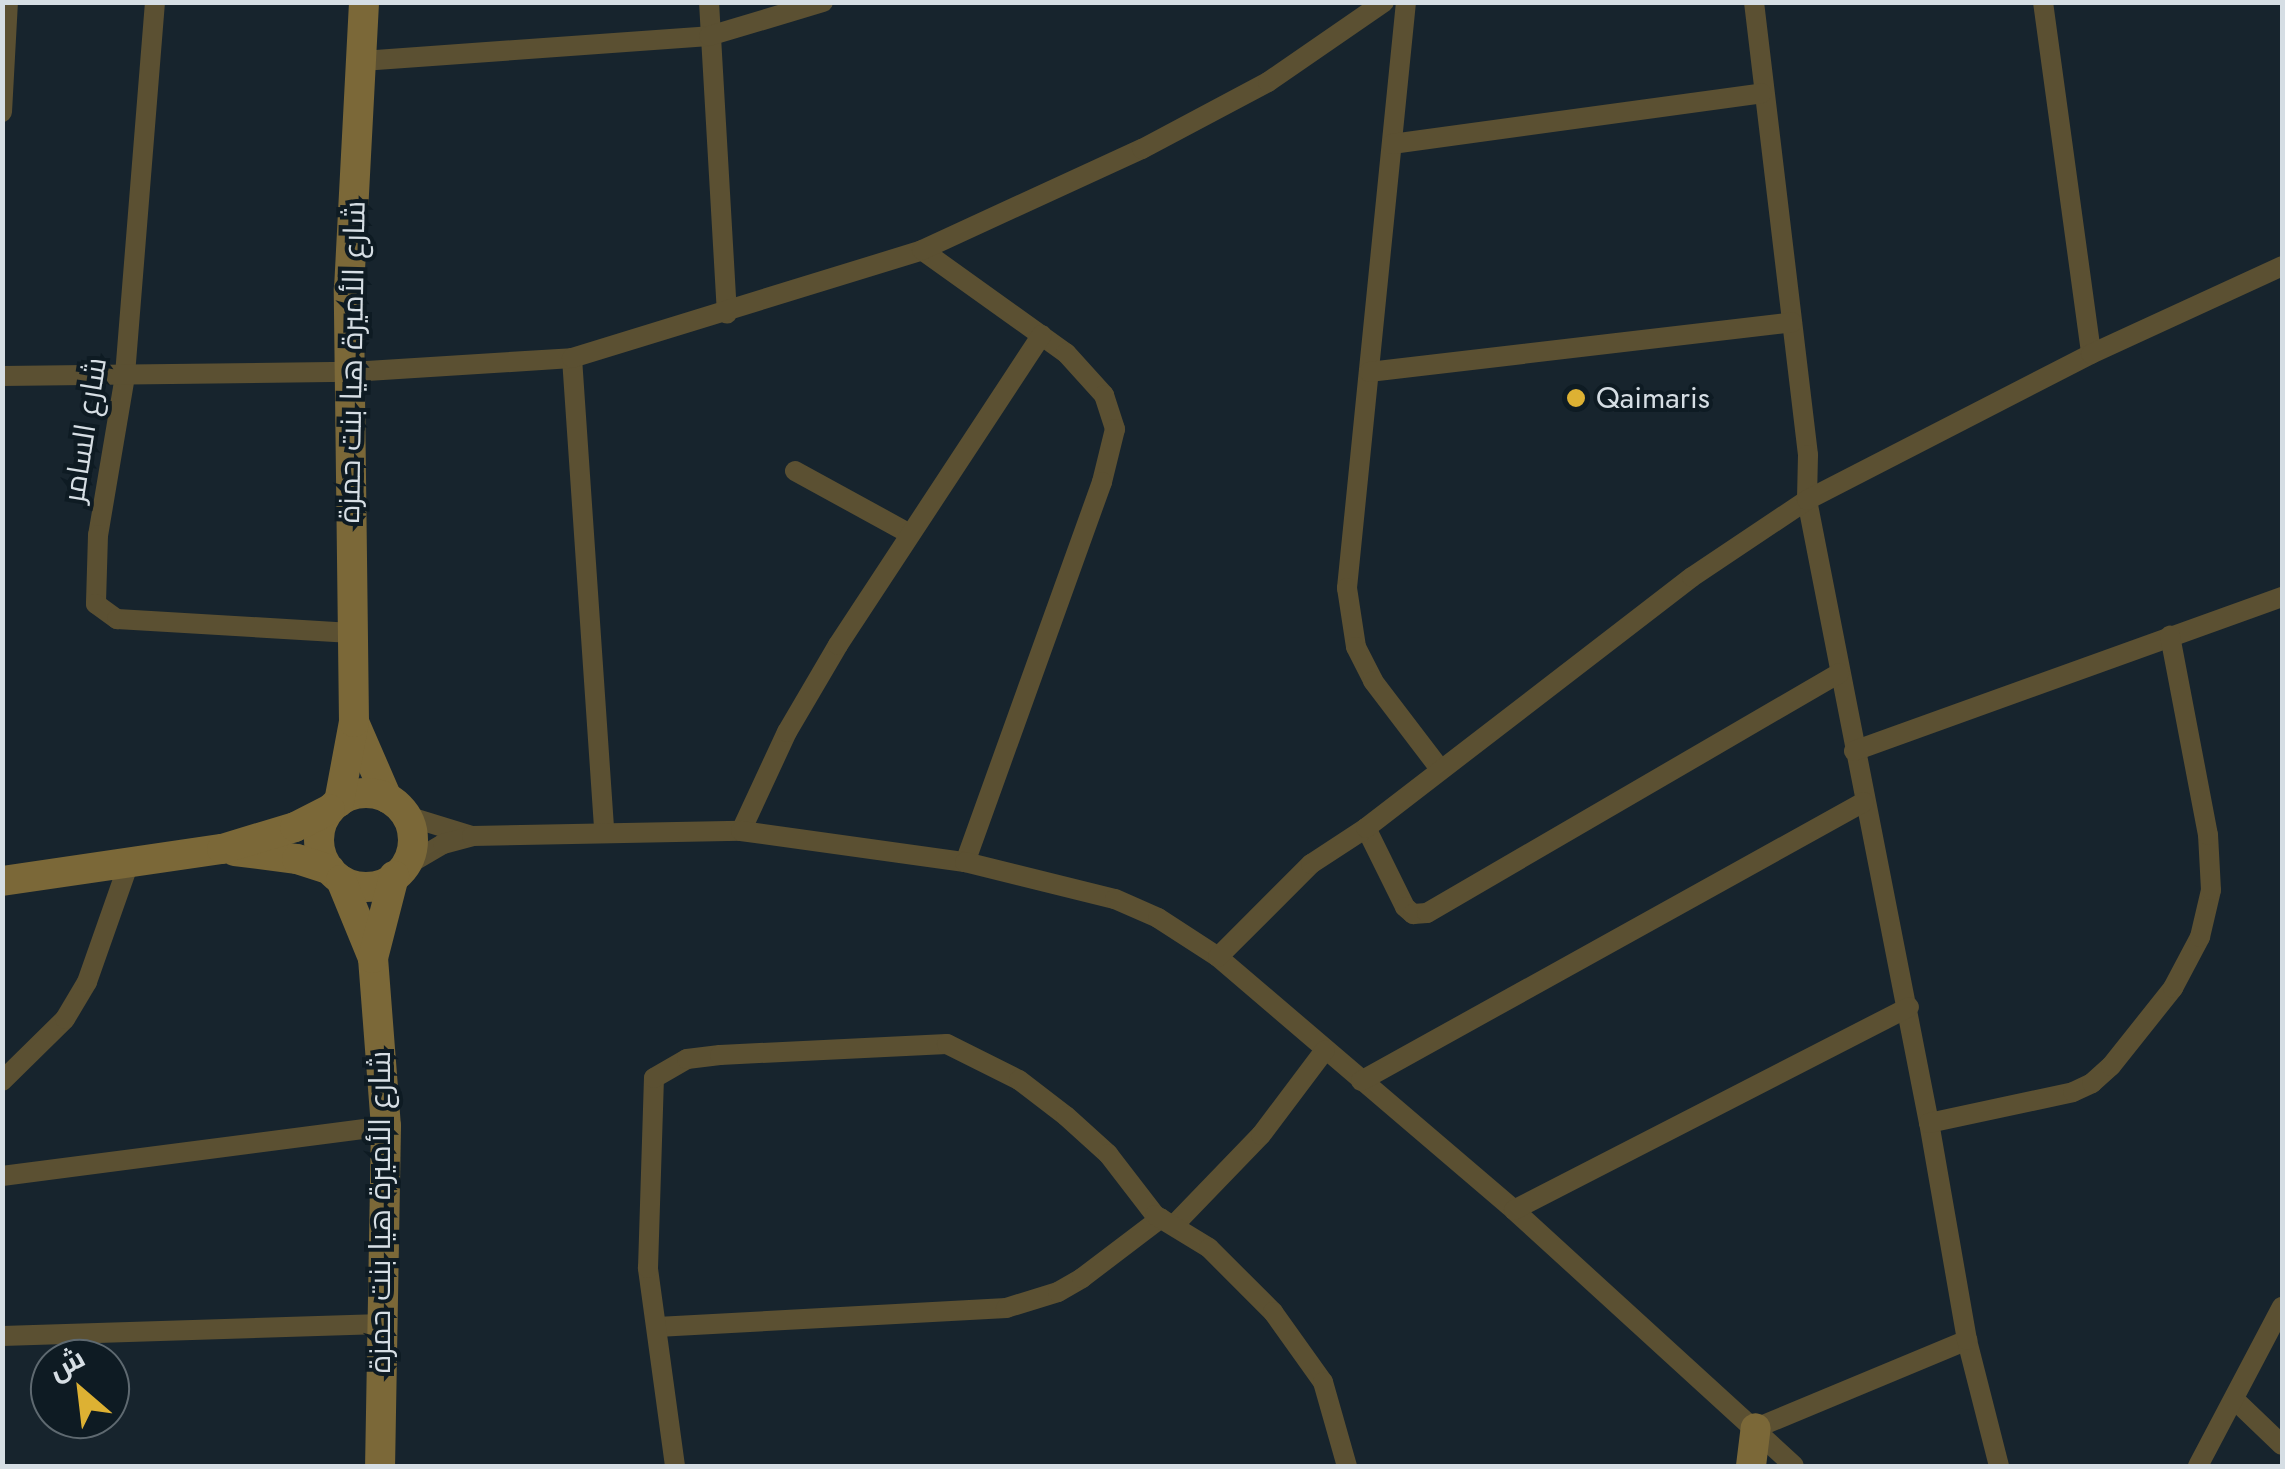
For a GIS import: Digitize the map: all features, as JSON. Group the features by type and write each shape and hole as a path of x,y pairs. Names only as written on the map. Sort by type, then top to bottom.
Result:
{"street":[{"name":"شارع السامر","path":"155,2 125,376 94,573 100,609 117,619 352,632"},
{"name":"شارع الأميرة هيا بنت حمزة","path":"334,806 354,722 349,289 364,2"},
{"path":"709,2 727,313"},
{"path":"362,60 709,36 823,2"},
{"path":"2,376 351,372 572,358 922,250 1142,149 1252,90 1384,2"},
{"path":"1406,2 1347,588 1356,647 1373,681 1440,770"},
{"path":"1754,2 1808,455 1806,500 1908,1007 1967,1340 1999,1466"},
{"path":"2043,2 2091,354"},
{"path":"2,112 6,16"},
{"path":"1392,144 1762,94"},
{"path":"922,250 1042,335 1092,377 1104,395 1116,429 1114,445 965,862"},
{"path":"1218,957 1276,894 1692,577 1806,500 2091,354 2282,266"},
{"path":"1369,372 1792,322"},
{"path":"740,831 787,732 910,534 1042,335"},
{"path":"572,358 604,832"},
{"path":"795,471 910,534"},
{"path":"1854,751 2282,597"},
{"path":"1929,1123 2073,1092 2092,1083 2111,1066 2173,988 2200,937 2212,890 2208,835 2170,636"},
{"path":"1366,828 1404,907 1413,914 1427,913 1840,673"},
{"name":"شارع الأميرة هيا بنت حمزة","path":"354,722 397,807"},
{"path":"2,882 222,849 296,827 362,793 472,836"},
{"path":"1361,1081 1864,802"},
{"path":"334,806 320,846 336,875"},
{"path":"397,807 413,842 399,872"},
{"path":"222,849 298,858 368,887 443,844 472,836 740,831 965,862 1114,899 1158,918 1218,957 1514,1210 1794,1466"},
{"path":"2,1081 66,1019 87,982 129,863"},
{"name":"شارع الأميرة هيا بنت حمزة","path":"380,1466 386,1126 374,958 399,872"},
{"name":"شارع الأميرة هيا بنت حمزة","path":"336,875 374,958"},
{"path":"1514,1210 1908,1007"},
{"path":"675,1466 648,1268 654,1078 687,1060 947,1044 1019,1080 1066,1116 1108,1154 1168,1221 1209,1248 1299,1343 1322,1382 1346,1466"},
{"path":"657,1327 898,1318 1006,1308 1058,1292 1168,1221 1261,1136 1326,1050"},
{"path":"2,1176 386,1126"},
{"path":"2198,1466 2282,1307"},
{"path":"2,1336 382,1324"},
{"path":"1756,1428 1967,1340"},
{"path":"2235,1400 2282,1446"},
{"path":"1751,1466 1756,1428"}],"place":[{"name":"Qaimaris","path":"1576,398"}]}
